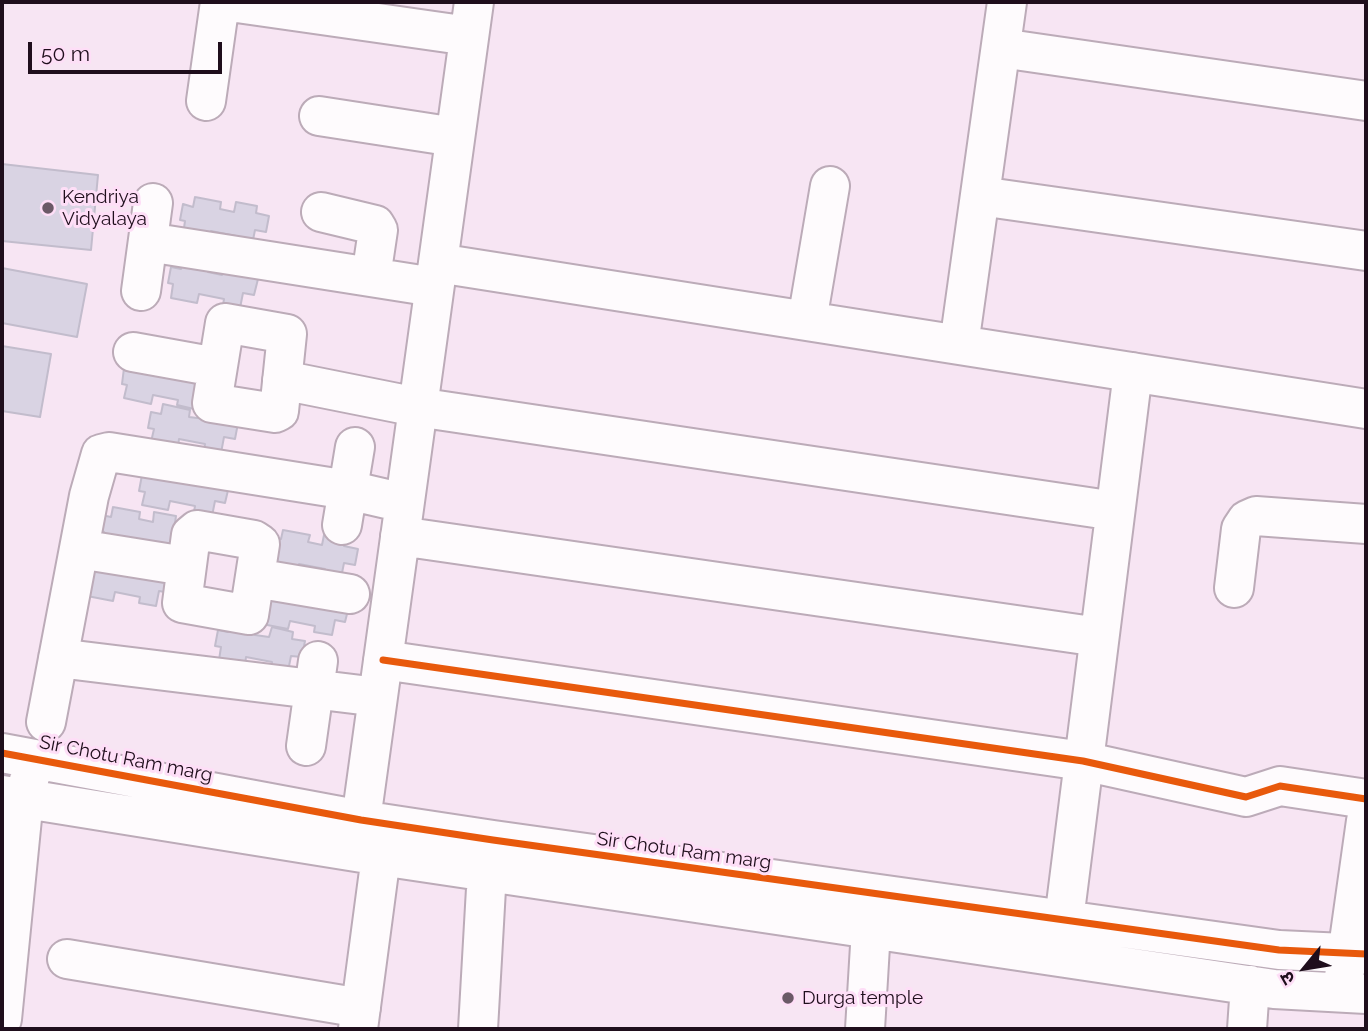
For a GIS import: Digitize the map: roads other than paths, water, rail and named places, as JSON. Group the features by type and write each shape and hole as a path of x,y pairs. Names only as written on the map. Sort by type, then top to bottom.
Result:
{"street":[{"path":"206,101 219,2"},
{"path":"230,2 471,19 361,820"},
{"path":"960,345 1007,2"},
{"path":"1001,48 1366,102"},
{"path":"319,116 455,137"},
{"path":"807,321 830,186"},
{"path":"980,196 1366,251"},
{"path":"141,290 153,203"},
{"path":"321,212 375,225 378,230 371,277"},
{"path":"148,242 371,277 436,275 807,321 1366,408"},
{"path":"225,323 285,332 288,336 279,411 275,413 214,404 212,400 216,367 225,323"},
{"path":"133,352 216,367"},
{"path":"1064,920 1133,372"},
{"path":"282,380 368,410 417,407 1115,511"},
{"path":"345,508 368,410"},
{"path":"2,1019 13,797 58,658 98,456 105,452 402,519 1099,637"},
{"path":"1234,588 1241,529 1247,520 1256,516 1366,524"},
{"path":"197,530 254,540 260,544 255,578 251,613 246,616 182,603 191,535 197,530"},
{"path":"79,549 185,566"},
{"path":"255,578 351,594"},
{"path":"58,658 316,675 378,697"},
{"path":"383,660 1083,761 1247,797 1280,786 1366,799"},
{"path":"306,746 316,675"},
{"name":"Sir Chotu Ram marg","path":"28,744 361,820 1279,950 1357,954"},
{"path":"13,797 381,856 1250,985 1354,993 1366,821"},
{"path":"67,959 360,1019 381,856"},
{"path":"478,1029 487,871"},
{"path":"865,1029 871,929"},
{"path":"1247,1029 1250,985"}],"place":[{"name":"Kendriya Vidyalaya","path":"48,208"},
{"name":"Durga temple","path":"788,998"}]}
